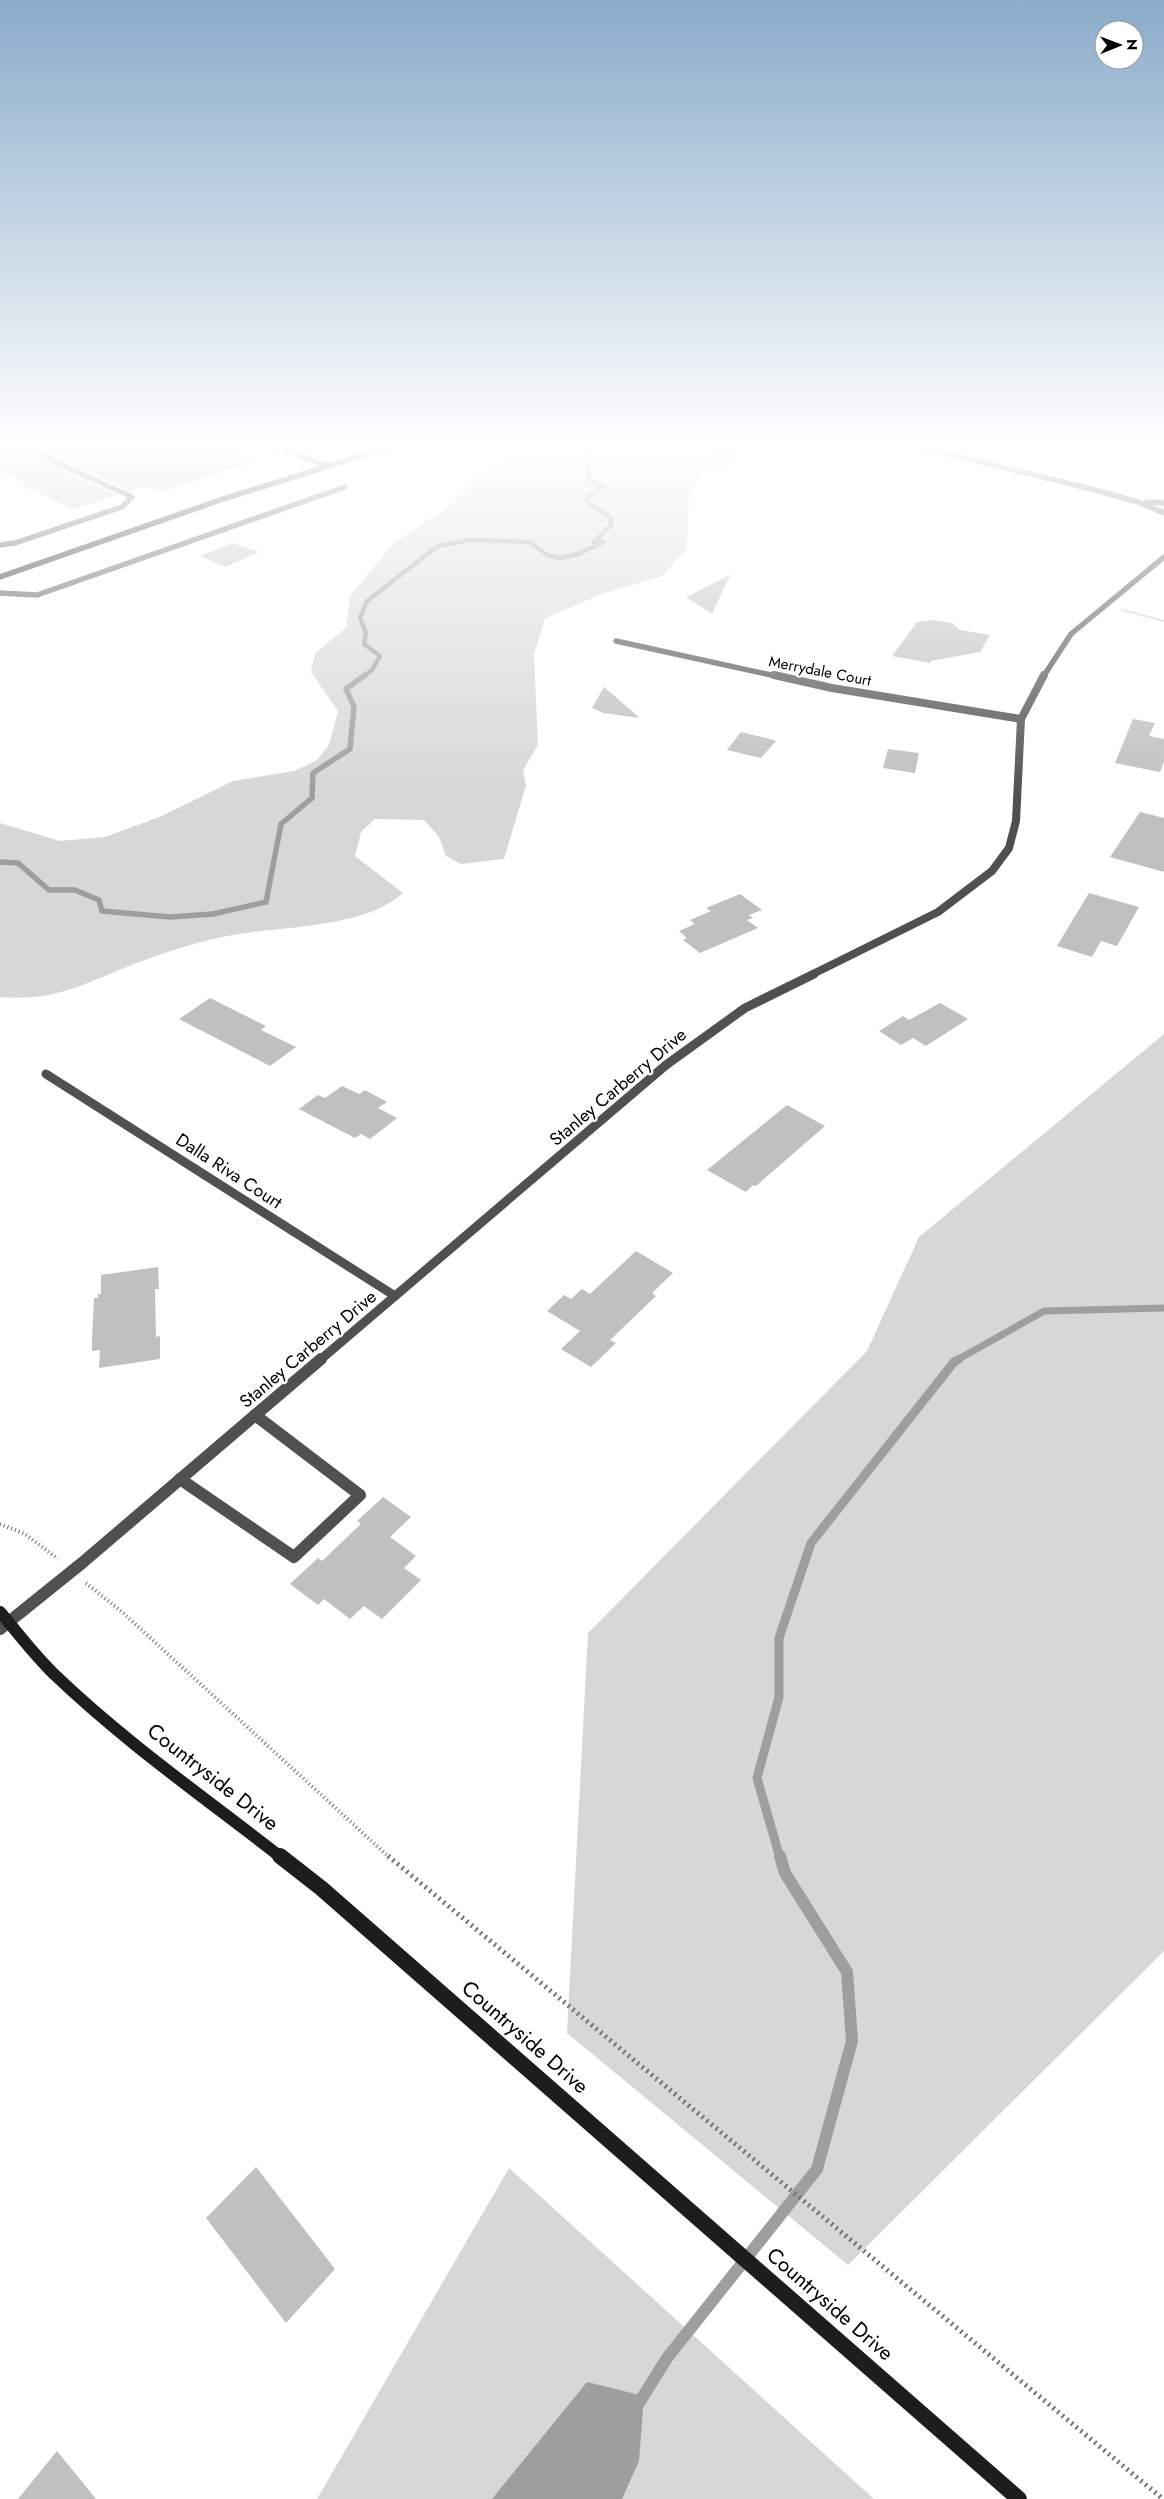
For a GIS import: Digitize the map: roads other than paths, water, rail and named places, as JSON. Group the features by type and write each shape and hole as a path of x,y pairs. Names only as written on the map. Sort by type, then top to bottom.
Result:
{"street":[{"path":"0,577 44,562"},
{"path":"0,593 24,596 37,595 133,562"},
{"name":"Stanley Carberry Drive","path":"3,1621 82,1563 666,1065 745,1008 938,912 992,871 1009,848 1016,821 1021,719 1034,691 1061,646 1071,634 1158,562"},
{"name":"Merrydale Court","path":"616,641 832,688 1021,719"},
{"name":"Dalla Riva Court","path":"46,1074 395,1296"},
{"path":"180,1479 294,1557 360,1495 255,1415"},
{"name":"Countryside Drive","path":"3,1621 54,1674 147,1756 180,1778 321,1888 1019,2499"}],"waterway":[{"path":"363,677 372,670 380,656 364,644 366,633 360,618 367,601 418,562"},
{"path":"0,862 18,863 49,890 75,890 99,900 102,911 170,917 213,914 266,902 281,824 312,798 313,773 350,749 354,707 346,689 365,675"},
{"path":"957,1360 1044,1311 1164,1308"},
{"path":"780,1858 757,1778 779,1697 779,1638 811,1543 954,1362 959,1359"},
{"path":"639,2403 667,2358 817,2169 852,2041 847,1972 785,1873 780,1856"}]}
